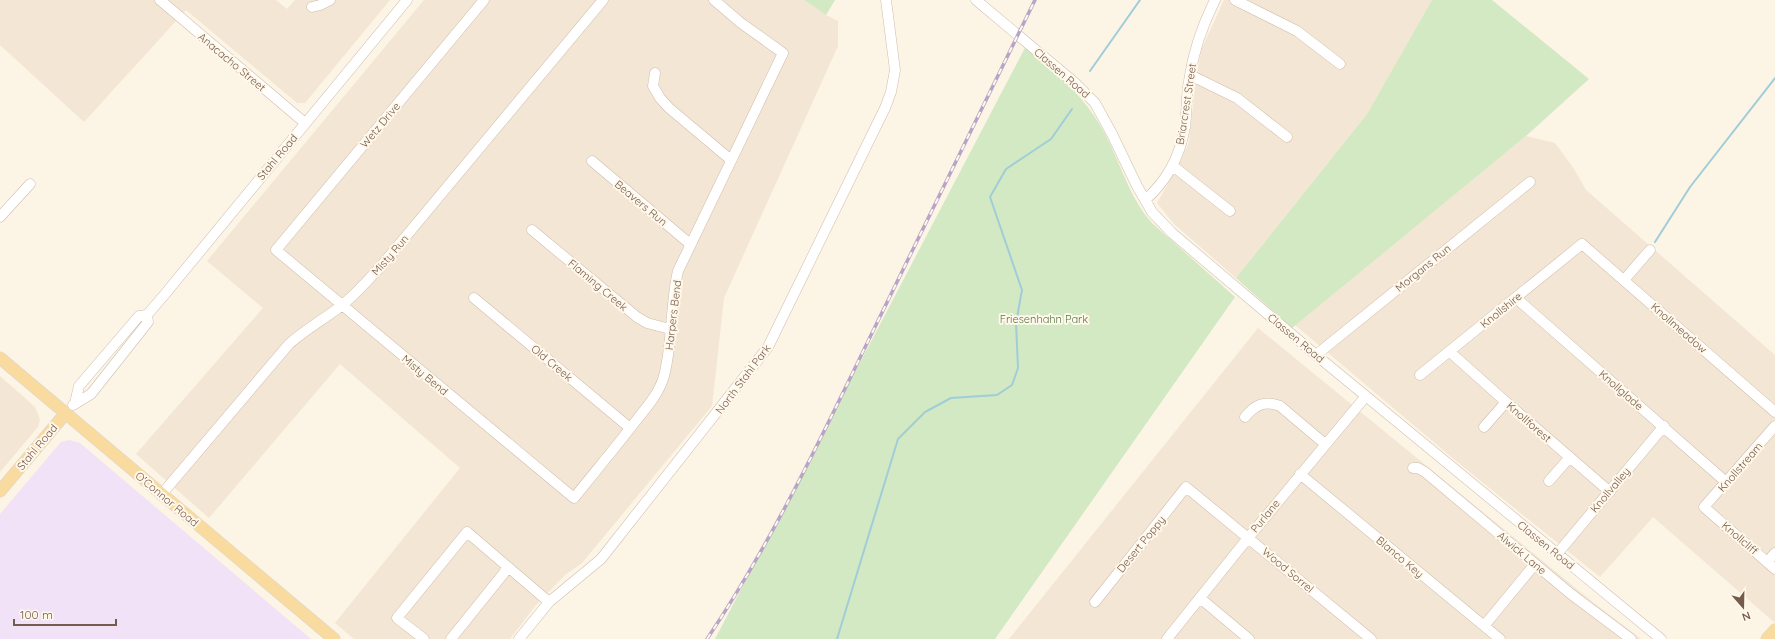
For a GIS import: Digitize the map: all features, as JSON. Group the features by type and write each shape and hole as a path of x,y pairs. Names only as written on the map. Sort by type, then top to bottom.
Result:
{"main road":[{"name":"O'Connor Road","path":"0,358 334,639"},
{"name":"Stahl Road","path":"0,492 65,414"},
{"path":"1767,639 1775,630"}],"street":[{"name":"Anacacho Street","path":"160,0 305,124"},
{"path":"312,6 320,5 330,0"},
{"name":"Stahl Road","path":"65,414 76,403 79,386 139,316 147,314 407,0"},
{"name":"Wetz Drive","path":"276,250 484,0"},
{"name":"Misty Run","path":"161,495 289,344 305,330 342,306 382,265 603,0"},
{"name":"Harpers Bend","path":"574,498 655,396 661,383 667,361 676,280 682,262 783,53 741,24 714,0"},
{"name":"North Stahl Park","path":"519,639 549,602 601,559 768,347 889,97 895,70 886,0"},
{"name":"Classen Road","path":"976,0 1074,82 1095,103 1112,134 1128,170 1152,212 1172,233 1316,355 1661,639"},
{"name":"Briarcrest Street","path":"1145,200 1156,190 1173,166 1185,126 1190,75 1199,36 1215,0"},
{"path":"1235,0 1298,31 1340,64"},
{"path":"655,73 654,86 664,103 731,160"},
{"path":"1190,75 1237,98 1287,137"},
{"name":"Beavers Run","path":"592,161 690,244"},
{"path":"1173,166 1230,211"},
{"name":"Morgans Run","path":"1316,355 1530,182"},
{"path":"0,217 30,184"},
{"name":"Flaming Creek","path":"532,230 637,317 647,323 670,329"},
{"name":"Knollmeadow","path":"1582,244 1775,412"},
{"name":"Knollshire","path":"1420,375 1582,244"},
{"name":"Misty Bend","path":"276,250 574,498"},
{"path":"1624,280 1650,250"},
{"name":"Old Creek","path":"474,298 630,428"},
{"name":"Knollglade","path":"1516,298 1664,426 1726,482"},
{"name":"Knollforest","path":"1450,352 1610,492"},
{"name":"Purlane","path":"1167,639 1300,474 1366,396"},
{"path":"1484,427 1506,402"},
{"path":"1245,417 1258,405 1272,403 1280,406 1325,444"},
{"name":"Knollvalley","path":"1557,554 1664,426"},
{"name":"Knollstream","path":"1704,507 1775,426"},
{"path":"1549,481 1570,458"},
{"name":"Alwick Lane","path":"1413,468 1418,468 1425,472 1571,594 1631,639"},
{"name":"Blanco Key","path":"1300,474 1500,639"},
{"name":"Wood Sorrel","path":"1186,487 1371,639"},
{"name":"Desert Poppy","path":"1095,602 1186,487"},
{"name":"Knollcliff","path":"1704,507 1775,569"},
{"path":"424,639 397,618 467,532 549,602"},
{"path":"1767,562 1775,553"},
{"path":"1484,626 1535,564"},
{"path":"451,639 508,568"},
{"path":"1200,598 1249,639"}],"shaded area":[{"path":"0,0 276,0 287,9 295,0 390,0 305,103 297,103 186,10 84,122 0,45"},
{"path":"424,0 804,0 826,15 838,21 838,46 724,298 712,406 582,563 565,575 536,605 510,639 354,639 335,623 460,468 340,364 209,518 136,454 263,308 207,261"},
{"path":"1224,0 1432,0 1367,114 1236,278 1174,224 1157,203 1181,161 1189,141 1197,71 1202,48"},
{"path":"1526,136 1555,143 1574,169 1586,190 1775,355 1774,622 1653,517 1600,577 1456,461 1295,325"},
{"path":"1258,328 1594,603 1641,639 1009,639"},
{"path":"0,376 35,407 40,419 38,427 0,472"},
{"path":"70,440 80,443 311,639 0,639 0,514 61,442"}],"green space":[{"path":"804,0 835,0 826,15"},
{"path":"1432,0 1492,0 1589,79 1526,136 1292,328 1236,278 1367,114"},
{"name":"Friesenhahn Park","path":"1026,46 1070,86 1089,108 1111,145 1137,202 1152,223 1235,297 995,639 715,639"}],"waterway":[{"path":"1090,71 1140,0"},
{"path":"1655,242 1690,187 1775,78"},
{"path":"837,639 898,439 925,412 951,398 997,395 1012,385 1018,368 1016,323 1022,290 990,197 1006,169 1051,139 1072,109"}],"railway":[{"path":"707,639 731,602 775,527 835,410 1035,0"}]}
